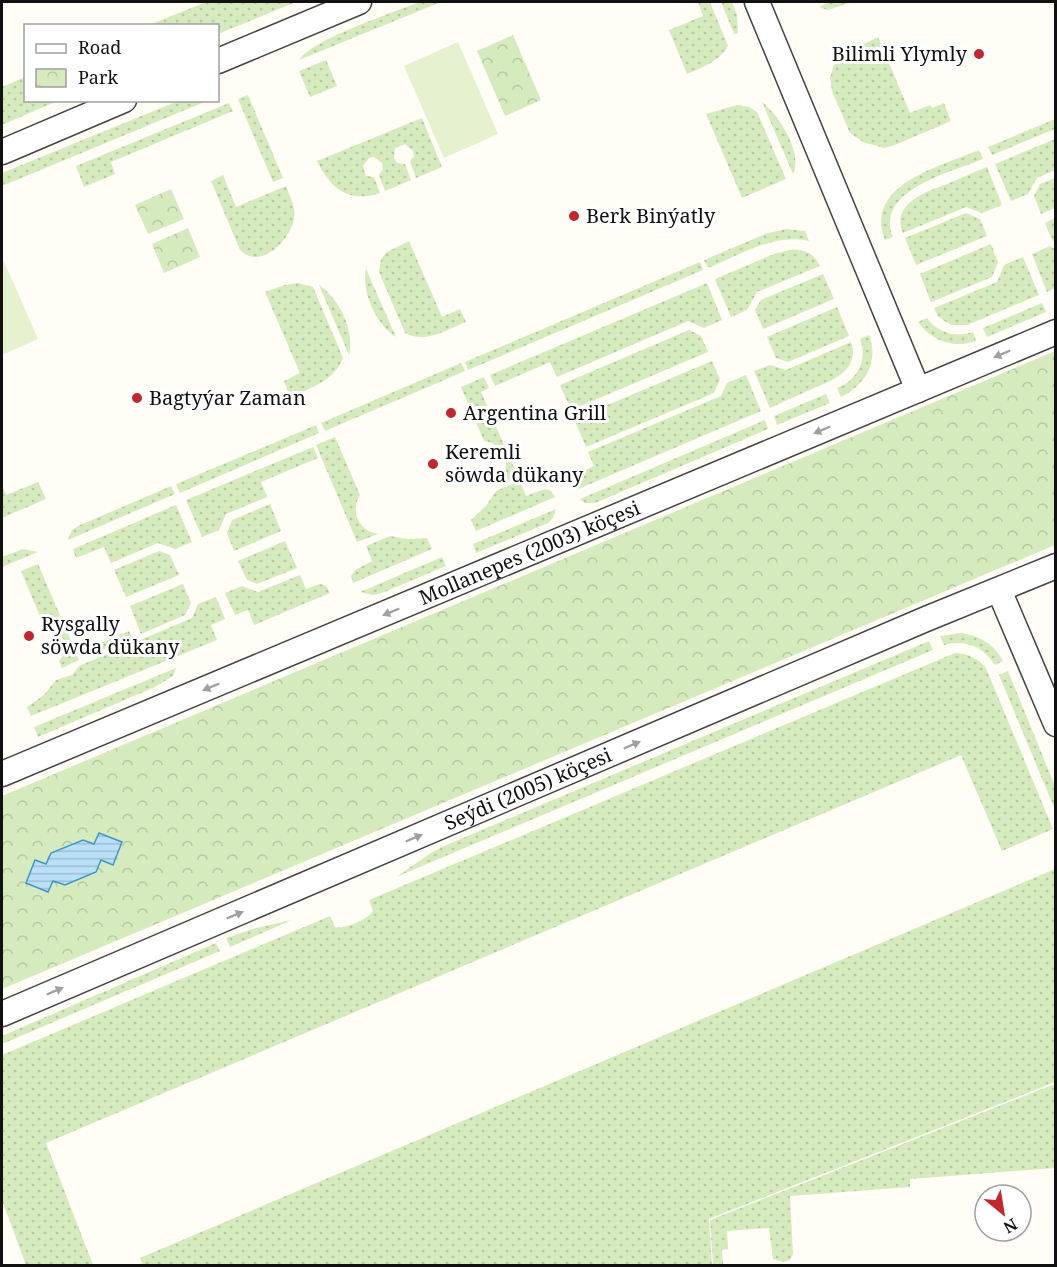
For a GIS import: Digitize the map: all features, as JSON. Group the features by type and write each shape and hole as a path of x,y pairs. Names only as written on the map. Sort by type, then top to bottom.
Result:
{"street":[{"path":"219,61 359,2"},
{"path":"757,2 918,390"},
{"path":"2,152 119,102"},
{"name":"Mollanepes (2003) köçesi","path":"2,774 1056,332"},
{"name":"Seýdi (2005) köçesi","path":"2,1014 1056,566"},
{"path":"999,590 1056,724"}],"green space":[{"path":"206,2 296,2 219,34 219,24 151,24"},
{"path":"420,2 441,2 299,60 320,43"},
{"path":"698,2 710,2 728,46 715,60 687,74 669,30 703,16"},
{"path":"721,2 732,2 737,15 738,33 734,34"},
{"path":"831,2 852,2 828,10 819,7"},
{"path":"513,35 541,100 505,116 477,51"},
{"path":"878,37 910,113 930,105 932,108 944,103 951,121 884,148 863,142 850,133 832,91 830,78 834,65 842,55"},
{"path":"458,42 498,134 444,158 404,66"},
{"path":"326,60 337,86 310,97 299,71"},
{"path":"24,77 24,102 55,102 2,125 2,87"},
{"path":"248,95 283,178 273,182 238,99"},
{"path":"176,102 205,102 2,186 2,173"},
{"path":"762,102 788,135 795,156 793,174"},
{"path":"229,103 233,111 111,162 115,174 84,187 76,166"},
{"path":"737,105 749,107 757,112 786,179 742,198 706,114"},
{"path":"422,118 442,167 416,178 410,162 414,156 413,151 405,144 395,148 394,158 397,163 405,164 411,180 385,191 379,175 383,169 382,163 374,157 369,158 363,166 366,176 374,177 380,193 369,196 350,195 334,186 317,161"},
{"path":"1055,119 1055,129 992,155 988,147"},
{"path":"1055,139 1055,170 1037,178 1028,194 1011,201 995,164"},
{"path":"979,150 983,159 936,177 905,195 895,207 890,221 893,237 885,240 881,221 885,205 895,191 927,171"},
{"path":"987,167 1002,205 982,213 966,207 903,233 902,214 913,200"},
{"path":"223,175 236,207 286,186 293,206 292,227 281,243 265,255 248,256 240,250 211,181"},
{"path":"1055,178 1055,208 1041,214 1034,196 1040,184"},
{"path":"171,189 184,219 148,234 135,205"},
{"path":"966,213 980,219 987,236 916,265 905,238"},
{"path":"1055,218 1055,242 1045,223"},
{"path":"188,228 200,257 164,273 152,244"},
{"path":"786,229 805,231 809,241 796,239 770,243 708,268 704,260 765,234"},
{"path":"409,241 442,317 460,309 466,322 428,336 420,337 405,333 379,272 381,259 387,252"},
{"path":"991,244 998,262 992,277 931,302 920,274"},
{"path":"1050,246 1055,249 1055,288 1047,292 1032,254"},
{"path":"790,250 808,253 820,266 757,292 747,310 731,317 715,279 774,254"},
{"path":"2,257 38,339 2,355"},
{"path":"1023,257 1039,295 967,325 952,325 938,316 934,308 997,282 1004,265"},
{"path":"700,262 703,270 468,370 465,362"},
{"path":"366,269 396,337 382,324 372,307 366,287"},
{"path":"823,274 834,299 763,329 755,310 761,300"},
{"path":"298,283 313,287 343,358 328,378 290,397 284,381 300,373 265,292"},
{"path":"707,283 722,320 704,328 688,321 557,377 550,362 495,386 490,375"},
{"path":"319,285 333,298 344,316 350,336 349,355"},
{"path":"1042,303 1046,312 987,337 983,328"},
{"path":"837,307 849,336 788,362 776,358 767,337"},
{"path":"927,318 936,327 948,333 973,332 976,341 959,344 944,342 930,334 918,322"},
{"path":"689,330 701,336 708,352 571,410 560,385"},
{"path":"869,335 872,354 868,371 857,386 841,397 837,388 856,375 863,354 860,339"},
{"path":"851,342 852,360 842,374 770,408 754,371 770,365 786,370"},
{"path":"1055,351 1055,545 2,989 2,796"},
{"path":"712,361 720,379 714,393 586,447 574,419"},
{"path":"461,363 465,371 325,431 321,423"},
{"path":"746,375 761,411 576,490 576,477 594,466 588,452 721,396 727,383"},
{"path":"484,377 489,388 481,392 518,477 502,484 506,461 502,450 484,441 461,387"},
{"path":"826,394 830,403 777,425 774,416"},
{"path":"765,420 768,429 595,503 585,503 580,499"},
{"path":"316,425 319,433 180,493 176,484"},
{"path":"335,437 360,495 356,507 358,519 365,529 378,534 357,542 316,445"},
{"path":"313,447 318,458 261,482 267,497 226,514 219,530 202,537 186,500"},
{"path":"520,481 526,496 545,489 551,491 555,497 476,531 471,520 486,506 496,491"},
{"path":"38,482 46,499 2,518 2,485 6,495"},
{"path":"171,486 175,494 68,540 72,530 78,526"},
{"path":"270,504 281,531 234,551 227,533 232,520"},
{"path":"176,505 192,542 175,549 158,543 111,563 104,547 76,558 73,549"},
{"path":"556,509 553,518 548,523 476,553 473,544"},
{"path":"390,536 408,539 427,538 432,549 353,583 351,576 355,570 372,561 366,546"},
{"path":"285,541 297,568 257,584 247,580 238,561"},
{"path":"23,549 38,552 2,567 2,557"},
{"path":"159,551 170,555 179,575 126,597 114,570"},
{"path":"442,557 446,566 382,593 373,595 360,592"},
{"path":"38,564 79,660 62,668 59,661 65,653 65,641 57,631 45,628 21,571"},
{"path":"300,575 306,589 320,584 326,586 330,593 254,625 248,610 235,615 225,593 242,586 258,592"},
{"path":"183,584 191,603 185,615 141,634 130,606"},
{"path":"216,597 225,619 211,625 217,640 31,716 27,707 43,696 56,680 72,675 79,666 192,618 198,604"},
{"path":"129,631 132,638 87,657 84,650"},
{"path":"962,633 986,642 1003,661 995,665 985,653 966,644 944,645 940,636"},
{"path":"929,641 933,650 396,877 444,846"},
{"path":"955,653 972,657 986,668 1053,829 1002,851 961,755 46,1143 93,1265 26,1265 2,1200 2,1055 330,916 335,927 356,923 373,911 369,900"},
{"path":"176,668 173,676 155,687 38,737 34,727"},
{"path":"1008,671 1055,786 1055,810 999,675"},
{"path":"1055,869 1055,1082 709,1219 712,1265 143,1265 140,1258"},
{"path":"292,920 230,947 226,938 256,928"},
{"path":"216,943 220,951 2,1044 2,1036"},
{"path":"1055,1084 1055,1168 910,1179 910,1187 790,1196 793,1254 790,1260 783,1262 773,1259 769,1228 727,1231 728,1249 722,1250 723,1265 713,1265 710,1220"}],"water":[{"path":"99,833 122,842 113,865 101,860 96,872 65,885 53,881 48,892 26,883 35,860 46,864 51,853 83,840 94,844"}],"place":[{"name":"Bilimli Ylymly","path":"979,54"},
{"name":"Berk Binýatly","path":"574,216"},
{"name":"Bagtyýar Zaman","path":"137,398"},
{"name":"Argentina Grill","path":"451,413"},
{"name":"Keremli söwda dükany","path":"433,464"},
{"name":"Rysgally söwda dükany","path":"29,636"}]}
